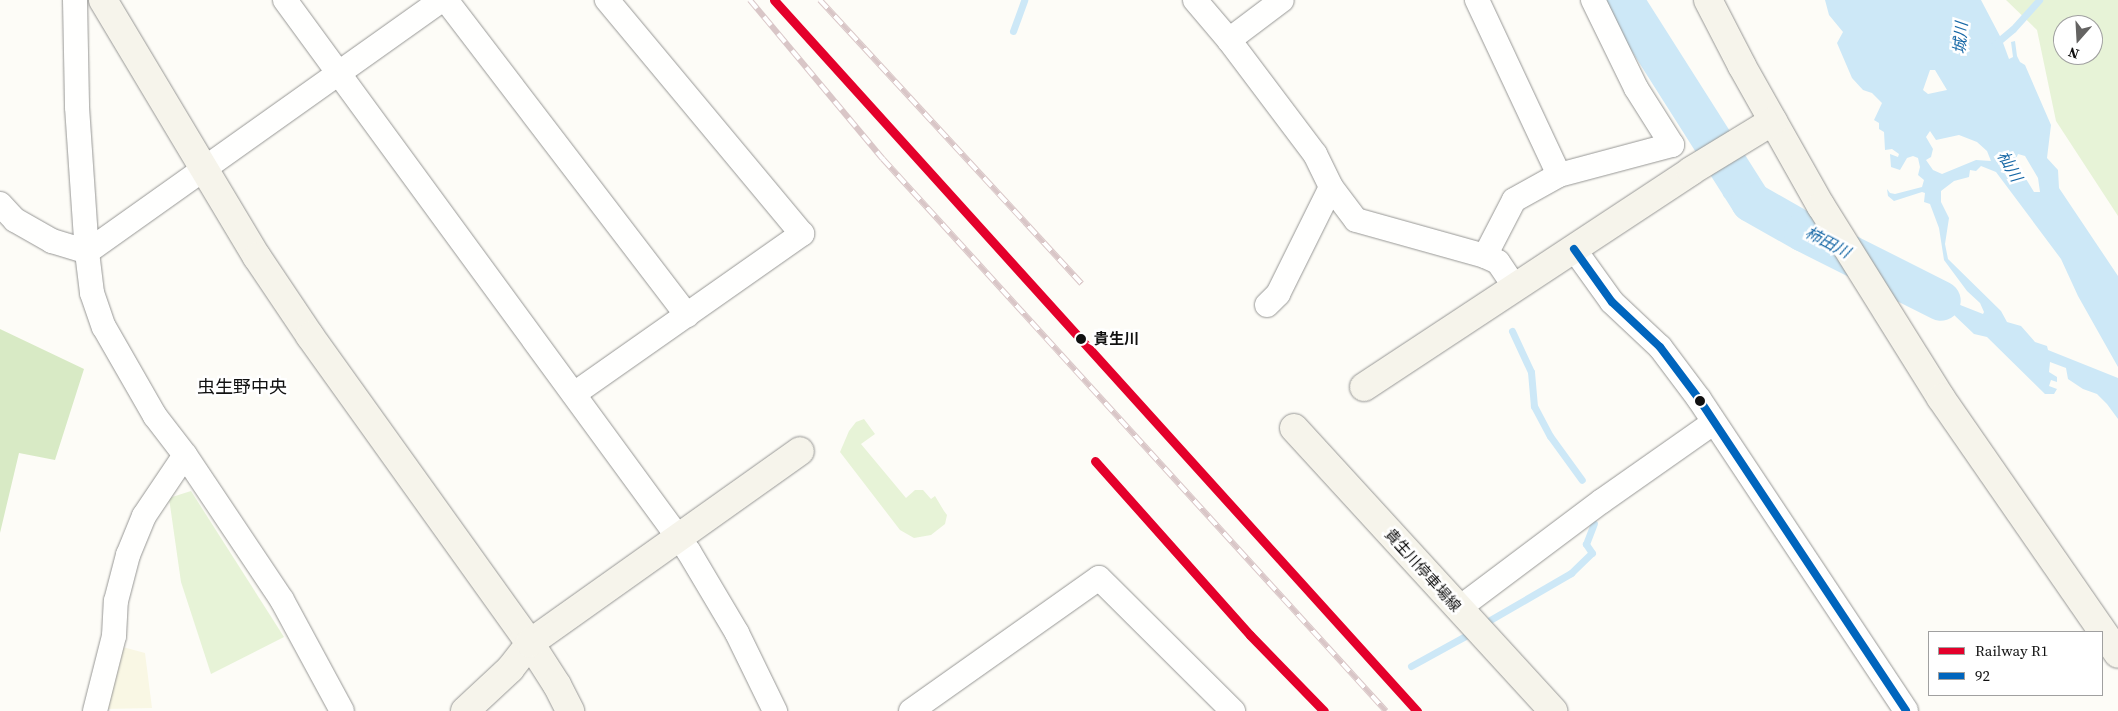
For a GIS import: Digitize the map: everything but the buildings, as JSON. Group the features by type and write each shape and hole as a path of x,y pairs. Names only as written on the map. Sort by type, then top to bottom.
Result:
{"street":[{"path":"75,0 77,107 87,252 92,292 104,326 155,416 186,455 282,600 342,711"},
{"path":"103,0 257,258 310,336 530,643 557,685 570,711"},
{"path":"285,0 338,75 690,552 738,633 775,711"},
{"path":"87,252 194,179 204,168 442,0"},
{"path":"446,0 687,315"},
{"path":"574,394 802,234 607,0"},
{"path":"1195,0 1229,40 1315,154 1331,187 1356,220 1485,256 1498,262 1515,287"},
{"path":"1229,40 1282,0"},
{"path":"1477,0 1559,175"},
{"path":"1485,256 1514,200 1559,175 1672,144 1636,88 1594,0"},
{"path":"1708,0 1821,206 1941,398 2102,631"},
{"path":"1364,387 1691,171 1773,121"},
{"path":"1267,305 1278,294 1331,187"},
{"path":"0,204 15,220 52,241 87,252"},
{"path":"1574,248 1612,302 1660,347 1699,399 1713,423 1906,711"},
{"path":"1458,609 1602,501 1713,423"},
{"name":"貴生川停車場線","path":"1294,428 1553,711"},
{"path":"465,711 510,669 530,643 800,451"},
{"path":"95,711 114,636 116,601 128,555 144,516 186,455"},
{"path":"911,711 1099,578 1224,708"},
{"path":"2103,632 2118,654"}],"shaded area":[{"path":"119,646 145,653 152,708 104,709"}],"green space":[{"path":"2006,0 2118,0 2118,216 2056,121 2037,30"},
{"path":"0,329 84,369 55,460 19,453 0,533"},
{"path":"864,419 875,434 861,444 906,498 915,490 923,490 931,499 935,496 947,515 945,524 931,535 914,538 900,530 840,452 849,431 856,422"},
{"path":"191,491 284,637 211,674 181,582 169,498"}],"water":[{"path":"1825,0 1981,0 2002,40 2009,59 2013,57 2011,42 2015,41 2017,56 2020,62 2025,65 2051,125 2047,158 2058,170 2059,188 2118,276 2118,367 2078,296 2061,259 1996,172 1981,166 1976,171 1970,170 1969,177 1954,181 1941,191 1941,202 1949,218 1945,244 1948,259 2001,311 2007,322 2021,326 2035,342 2047,346 2048,350 2118,378 2118,419 2097,394 2083,389 2068,379 2066,368 2050,362 2049,372 2057,377 2057,382 2051,380 2049,386 2057,389 2054,394 2045,394 1987,337 1974,334 1953,314 1904,291 1895,282 1891,273 1940,297 1983,314 1984,312 1980,303 1967,291 1944,260 1939,228 1930,204 1924,202 1925,193 1922,192 1894,201 1888,196 1887,189 1890,193 1895,194 1922,187 1924,180 1918,175 1920,167 1918,158 1913,156 1907,158 1900,170 1891,167 1890,154 1898,157 1899,154 1892,149 1885,150 1884,132 1879,129 1879,123 1874,120 1882,103 1872,93 1863,90 1852,78 1837,43 1843,32 1829,15","holes":["1930,70 1935,70 1947,90 1928,94 1923,90","1930,131 1936,140 1959,135 1977,142 1987,151 1991,161 1976,160 1942,174 1933,170 1926,160 1931,157 1933,149 1926,137","2018,154 2025,156 2038,178 2040,192 2034,192 2015,161"]}],"waterway":[{"path":"1013,31 1024,0"},
{"name":"柿田川","path":"1623,0 1751,202 1804,232 1941,301"},
{"path":"1995,44 2013,29 2039,0"},
{"path":"1726,194 1740,187"},
{"path":"1512,331 1531,372 1534,406 1550,436 1582,480"},
{"path":"1490,620 1571,573 1592,553 1586,544 1594,523"},
{"path":"1411,666 1469,634"}],"railway":[{"path":"750,0 883,159 1386,711"},
{"path":"774,0 1417,711"},
{"path":"820,0 1082,284"}],"rail line":[{"name":"R1","path":"774,0 1417,711"},
{"name":"R1","path":"1095,461 1250,635 1324,711"}],"transit line":[{"name":"92","path":"1574,249 1612,302 1660,347 1699,399 1906,711"}],"place":[{"name":"貴生川","path":"1081,339"}],"district":[{"name":"虫生野中央","path":"242,387"}],"water label":[{"name":"城川","path":"1960,38"},
{"name":"杣川","path":"2010,166"}]}
